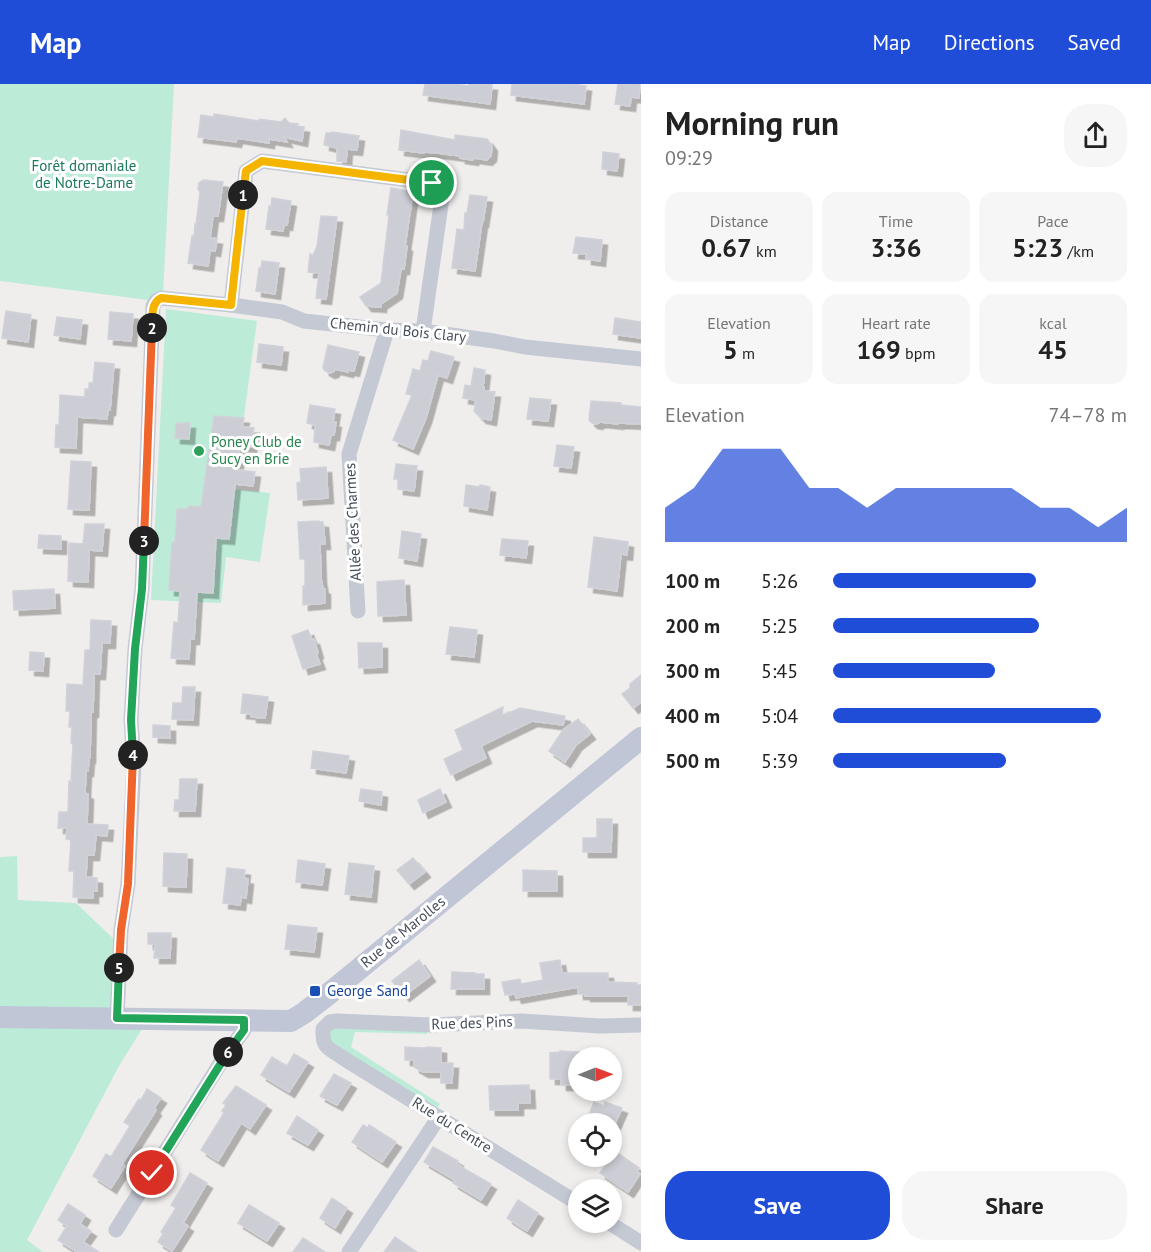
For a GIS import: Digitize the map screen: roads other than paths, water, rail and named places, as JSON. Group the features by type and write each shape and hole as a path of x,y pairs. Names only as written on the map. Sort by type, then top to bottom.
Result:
{"street":[{"path":"231,305 246,171 262,161 432,183 442,198 423,331"},
{"name":"Chemin du Bois Clary","path":"122,1018 121,930 129,873 134,763 131,720 135,649 142,589 153,306 156,301 161,298 171,298 231,305 282,312 304,321 387,330 423,331 525,347 641,359"},
{"name":"Allée des Charmes","path":"358,611 350,454 387,330"},
{"name":"Rue de Marolles","path":"0,1017 291,1021 304,1013 641,738"},
{"path":"116,1230 223,1059 244,1030 244,1020"},
{"name":"Rue des Pins","path":"325,1045 322,1040 323,1029 330,1022 338,1021 431,1025 521,1022 600,1026 641,1025"},
{"name":"Rue du Centre","path":"325,1045 568,1197"},
{"path":"349,1252 439,1117"},
{"path":"622,1231 641,1243"}],"place":[{"name":"Poney Club de Sucy en Brie","path":"199,451"},
{"name":"George Sand","path":"315,991"}],"park label":[{"name":"Forêt domaniale de Notre-Dame","path":"84,174"}]}
